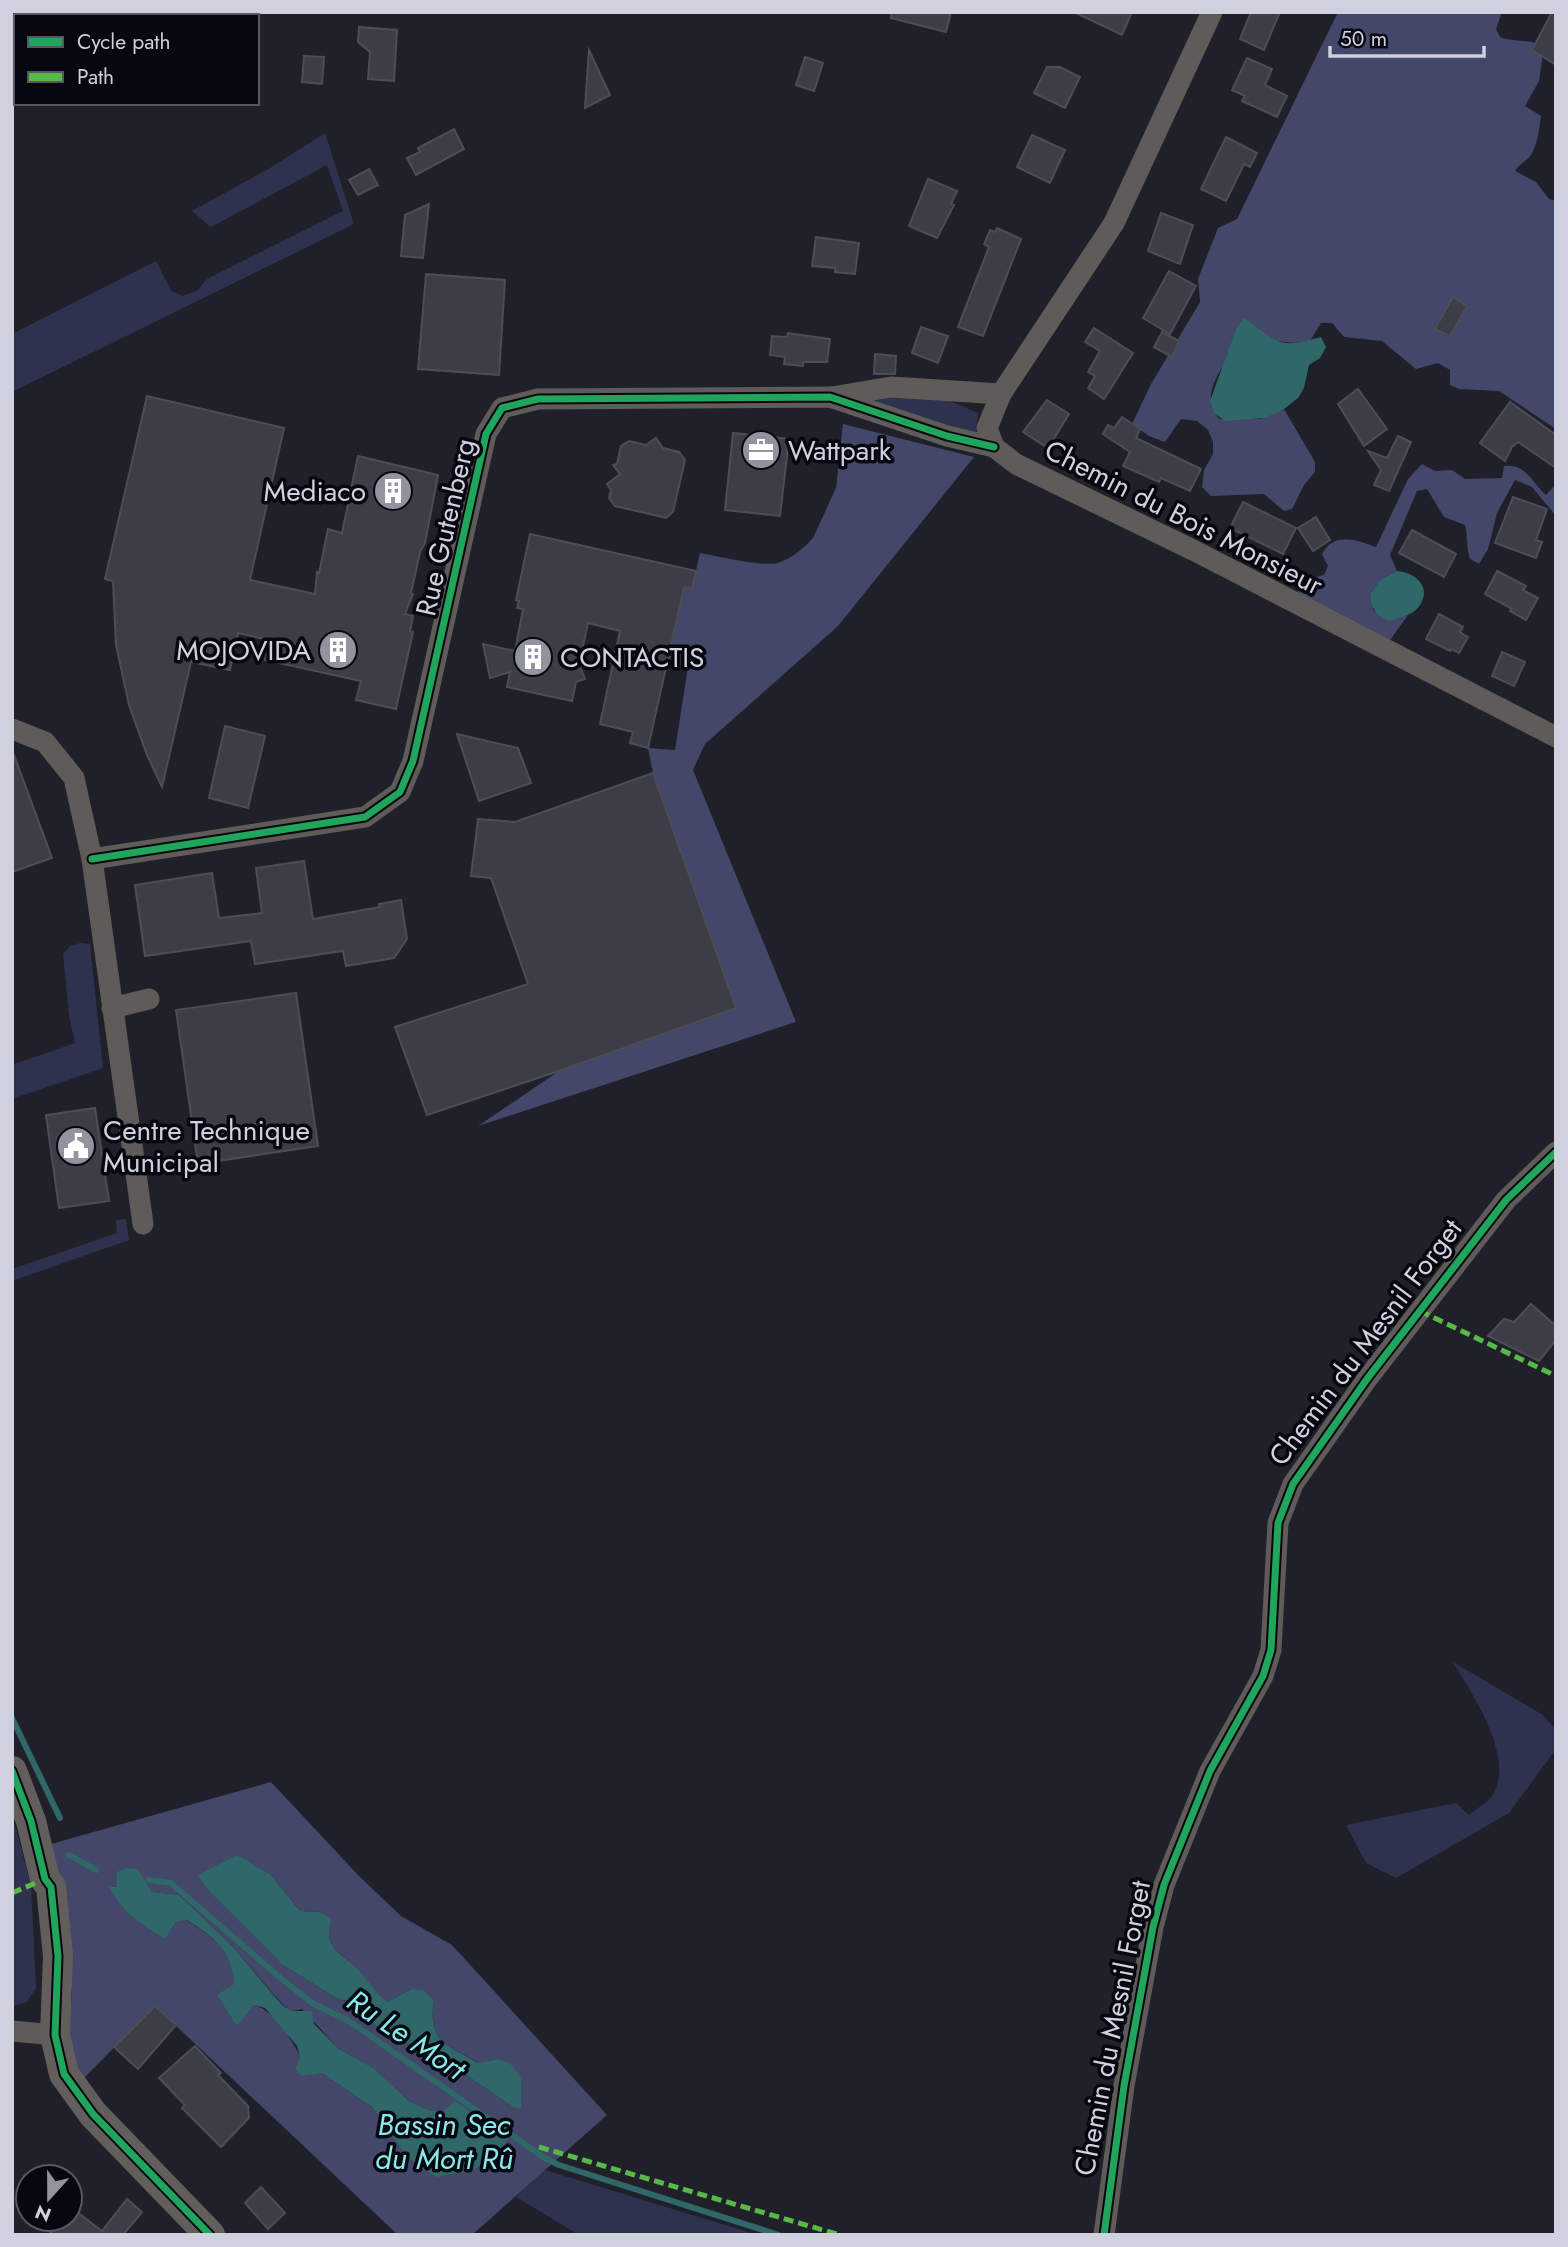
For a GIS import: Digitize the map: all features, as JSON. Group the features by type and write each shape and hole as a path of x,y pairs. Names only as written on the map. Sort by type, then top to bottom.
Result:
{"main road":[{"path":"12,1771 31,1821 45,1879 51,1887 58,1955 55,2035 64,2074 93,2114 209,2235"}],"street":[{"path":"994,447 987,428 1000,394 1114,223 1212,12"},
{"path":"830,397 891,387 1000,394"},
{"name":"Rue Gutenberg","path":"92,859 365,817 400,792 413,761 486,433 502,408 538,399 830,397 947,436 994,447"},
{"name":"Chemin du Bois Monsieur","path":"994,447 1016,464 1195,551 1556,737"},
{"path":"12,729 44,742 74,778 92,859 143,1224"},
{"path":"112,1007 149,999"},
{"name":"Chemin du Mesnil Forget","path":"1104,2235 1124,2086 1153,1927 1164,1885 1210,1771 1250,1702 1268,1663 1278,1523 1284,1503 1293,1484 1367,1379 1506,1200 1556,1152"},
{"path":"12,2031 55,2035"}],"shaded area":[{"path":"1338,12 1502,12 1496,29 1500,37 1533,42 1544,47 1539,81 1525,106 1541,116 1538,136 1531,155 1515,171 1536,182 1549,199 1556,201 1556,429 1499,391 1459,389 1450,385 1450,370 1438,363 1416,369 1382,341 1344,337 1332,323 1321,323 1310,341 1295,343 1275,340 1257,327 1220,370 1211,396 1212,408 1220,419 1260,419 1284,409 1315,462 1315,472 1304,485 1292,509 1284,511 1264,494 1211,496 1202,487 1204,470 1213,454 1213,442 1208,430 1197,421 1181,419 1165,442 1149,436 1132,424 1151,384 1200,302 1198,279 1218,228 1237,219"},
{"path":"325,133 354,224 12,392 12,334 156,261 171,291 183,296 198,290 207,279 343,211 327,165 211,227 192,211 270,168"},
{"path":"865,397 943,398 978,413 976,433 953,430 864,403"},
{"path":"843,424 974,457 838,626 705,744 693,770 796,1022 478,1126 559,1071 736,1008 653,773 648,748 675,750 688,667 668,662 684,587 692,588 700,553 770,564 787,559 805,546 813,538 836,488"},
{"path":"1422,464 1435,471 1452,470 1465,479 1502,478 1504,466 1518,468 1546,495 1556,484 1556,516 1532,487 1515,480 1497,513 1488,549 1479,564 1470,559 1465,525 1444,517 1427,489 1417,491 1390,555 1397,571 1380,580 1370,594 1373,610 1390,621 1408,615 1388,643 1298,593 1300,581 1324,575 1328,566 1322,554 1333,542 1346,539 1376,547 1408,479"},
{"path":"90,944 103,1068 12,1099 12,1065 75,1043 69,1015 63,954 70,946"},
{"path":"126,1219 129,1240 12,1281 12,1269 117,1233 116,1220"},
{"path":"1453,1662 1543,1715 1555,1729 1556,1749 1509,1813 1396,1878 1366,1863 1346,1825 1456,1803 1469,1815 1492,1796 1499,1778 1499,1761 1488,1725"},
{"path":"271,1782 359,1876 401,1916 452,1945 607,2115 472,2235 398,2235 155,2006 84,2078 72,2060 70,2048 70,1953 51,1844","holes":["137,1869 152,1892 179,1895 233,1947 283,2005 293,2011 302,2009 339,2049 374,2068 409,2101 431,2111 443,2111 401,2149 372,2107 322,2073 311,2073 280,2024 264,2009 254,2005 236,2026 234,1971 226,1951 186,1920 176,1922 165,1938 151,1930 109,1886 117,1887","271,1875 300,1911 320,1912 333,1947 361,1973 374,1992 388,2002 411,1989 434,2001 434,2025 442,2041 479,2063 497,2059 513,2107 457,2069 376,2026 355,2003 336,1998 283,1965"]},
{"path":"12,1815 31,1885 36,1988 27,2002 12,2006"},
{"path":"545,2170 758,2235 579,2235 516,2197"}],"water":[{"path":"1244,318 1279,341 1295,343 1321,337 1326,347 1320,358 1309,365 1304,388 1298,398 1284,409 1265,418 1225,421 1214,413 1210,401 1237,327"},
{"path":"1397,571 1417,579 1422,584 1424,596 1416,610 1390,621 1375,611 1370,594 1380,580"},
{"name":"Bassin Sec du Mort Rû","path":"237,1855 271,1875 300,1911 320,1912 331,1919 330,1938 336,1950 388,2002 411,1989 423,1990 434,2001 434,2025 442,2041 478,2063 497,2059 510,2063 521,2078 521,2109 513,2107 457,2069 376,2026 355,2003 336,1998 283,1965 209,1891 198,1875"},
{"name":"Bassin Sec du Mort Rû","path":"126,1868 138,1869 152,1892 179,1895 233,1947 282,2005 293,2011 312,2011 314,2024 339,2049 374,2068 409,2101 431,2111 443,2111 455,2101 508,2138 505,2144 474,2170 437,2177 418,2166 401,2149 372,2107 322,2073 301,2076 296,2069 300,2057 297,2046 265,2008 254,2005 237,2026 217,1995 234,1984 233,1972 226,1954 213,1939 187,1920 176,1922 165,1939 132,1916 109,1886 117,1887 117,1872"}],"building":[{"path":"892,12 951,12 946,32 891,18"},
{"path":"1074,12 1132,12 1122,35"},
{"path":"1251,12 1280,12 1264,50 1240,39"},
{"path":"1552,12 1556,12 1556,65 1532,50"},
{"path":"359,27 397,30 394,81 368,79 370,52 358,42"},
{"path":"589,50 610,95 585,108"},
{"path":"304,56 324,57 322,84 302,82"},
{"path":"805,57 823,63 814,91 796,85"},
{"path":"1247,58 1272,69 1265,85 1287,96 1277,117 1242,101 1245,96 1232,90"},
{"path":"1047,67 1060,67 1080,77 1065,108 1034,93"},
{"path":"454,129 464,149 416,175 407,158 420,152 418,148"},
{"path":"1032,135 1065,150 1050,183 1017,167"},
{"path":"1226,137 1257,153 1250,167 1244,164 1226,201 1201,189"},
{"path":"369,169 378,185 358,195 349,180"},
{"path":"928,179 957,191 951,204 954,205 937,238 909,226"},
{"path":"429,204 423,258 401,256 405,215"},
{"path":"1161,213 1193,225 1180,264 1148,251"},
{"path":"997,228 1021,239 983,336 958,327 989,247 984,244 990,230 995,232"},
{"path":"816,237 859,243 855,274 835,272 835,268 812,266"},
{"path":"1169,271 1196,286 1170,334 1143,318"},
{"path":"426,274 505,280 499,375 418,369"},
{"path":"1453,297 1467,306 1450,336 1435,329"},
{"path":"921,327 948,336 938,363 912,353"},
{"path":"1094,328 1133,353 1104,399 1088,388 1095,376 1088,372 1100,351 1085,342"},
{"path":"1162,332 1179,341 1172,357 1154,347"},
{"path":"788,333 830,339 827,362 803,362 803,366 784,364 785,357 770,355 772,336 787,337"},
{"path":"875,354 896,356 895,374 874,374"},
{"path":"1358,389 1387,429 1364,446 1338,404"},
{"path":"147,396 284,428 250,580 315,594 317,572 319,573 328,529 342,533 358,456 438,475 425,543 420,552 411,593 413,594 405,614 413,616 410,631 413,632 396,709 356,700 361,681 265,660 269,640 238,633 230,670 191,662 162,787 129,705 116,645 113,581 105,579"},
{"path":"1047,400 1069,414 1048,448 1023,432"},
{"path":"1510,402 1556,435 1556,468 1518,442 1512,447 1505,461 1480,443"},
{"path":"1122,417 1140,429 1136,438 1201,469 1190,491 1161,478 1159,482 1123,466 1130,452 1103,434 1108,425 1114,428"},
{"path":"733,433 789,439 780,516 725,510"},
{"path":"1398,436 1411,442 1389,491 1374,485 1381,470 1368,451 1387,458"},
{"path":"656,438 663,448 679,452 685,460 673,512 666,518 615,506 609,498 611,490 607,484 620,474 613,465 617,464 621,446 629,441 646,445"},
{"path":"1513,497 1547,509 1536,540 1542,542 1536,558 1495,543"},
{"path":"1243,502 1296,528 1283,554 1230,528"},
{"path":"1316,517 1330,540 1313,551 1298,528"},
{"path":"1412,530 1456,554 1444,577 1399,553"},
{"path":"530,534 696,571 692,589 684,587 648,748 630,743 633,732 600,724 620,631 588,623 579,664 585,679 576,682 572,701 507,687 510,672 490,678 483,644 515,651 523,609 517,608 519,601 516,600"},
{"path":"1497,571 1526,586 1523,590 1538,598 1526,620 1485,594"},
{"path":"1439,614 1463,627 1460,632 1468,637 1459,653 1426,639"},
{"path":"1502,652 1525,662 1514,686 1492,676"},
{"path":"225,726 265,736 248,808 209,798"},
{"path":"457,734 518,748 531,783 479,801"},
{"path":"14,755 52,858 12,872 12,756"},
{"path":"653,773 736,1008 427,1115 395,1027 528,984 491,878 471,876 478,819 515,822"},
{"path":"304,861 313,919 380,907 379,904 401,900 407,939 394,958 346,966 343,951 255,964 251,941 145,956 135,885 212,873 219,918 262,913 256,868"},
{"path":"296,993 318,1146 198,1164 176,1010"},
{"name":"Centre Technique Municipal","path":"95,1108 109,1201 59,1208 46,1115"},
{"path":"1531,1304 1556,1326 1556,1340 1539,1361 1488,1336 1504,1319 1514,1322"},
{"path":"155,2006 176,2025 138,2069 114,2047"},
{"path":"195,2046 248,2106 249,2118 221,2147 182,2108 185,2105 159,2078"},
{"path":"261,2187 285,2213 268,2229 245,2203"},
{"path":"127,2199 142,2212 123,2235 51,2233 84,2233 84,2217 102,2231"}],"waterway":[{"path":"12,1718 60,1818"},
{"name":"Ru Le Mort","path":"69,1855 96,1870"},
{"name":"Ru Le Mort","path":"149,1880 171,1883 312,2003 349,2021 543,2157 559,2165 779,2235"}],"marked path":[{"path":"1420,1311 1556,1376"},
{"path":"12,1893 45,1879"},
{"path":"539,2147 840,2235"}],"cycle path":[{"path":"92,859 365,817 400,792 413,761 486,434 502,408 538,399 830,397 947,436 994,447"},
{"path":"1104,2235 1124,2086 1153,1927 1164,1885 1210,1771 1263,1676 1271,1650 1278,1523 1293,1484 1367,1379 1506,1200 1556,1152"},
{"path":"12,1771 31,1821 45,1879 51,1887 58,1956 55,2035 64,2074 93,2114 210,2235"}],"place":[{"name":"Wattpark","path":"761,450"},
{"name":"Mediaco","path":"393,491"},
{"name":"MOJOVIDA","path":"338,650"},
{"name":"CONTACTIS","path":"533,657"},
{"name":"Centre Technique Municipal","path":"76,1146"}]}
